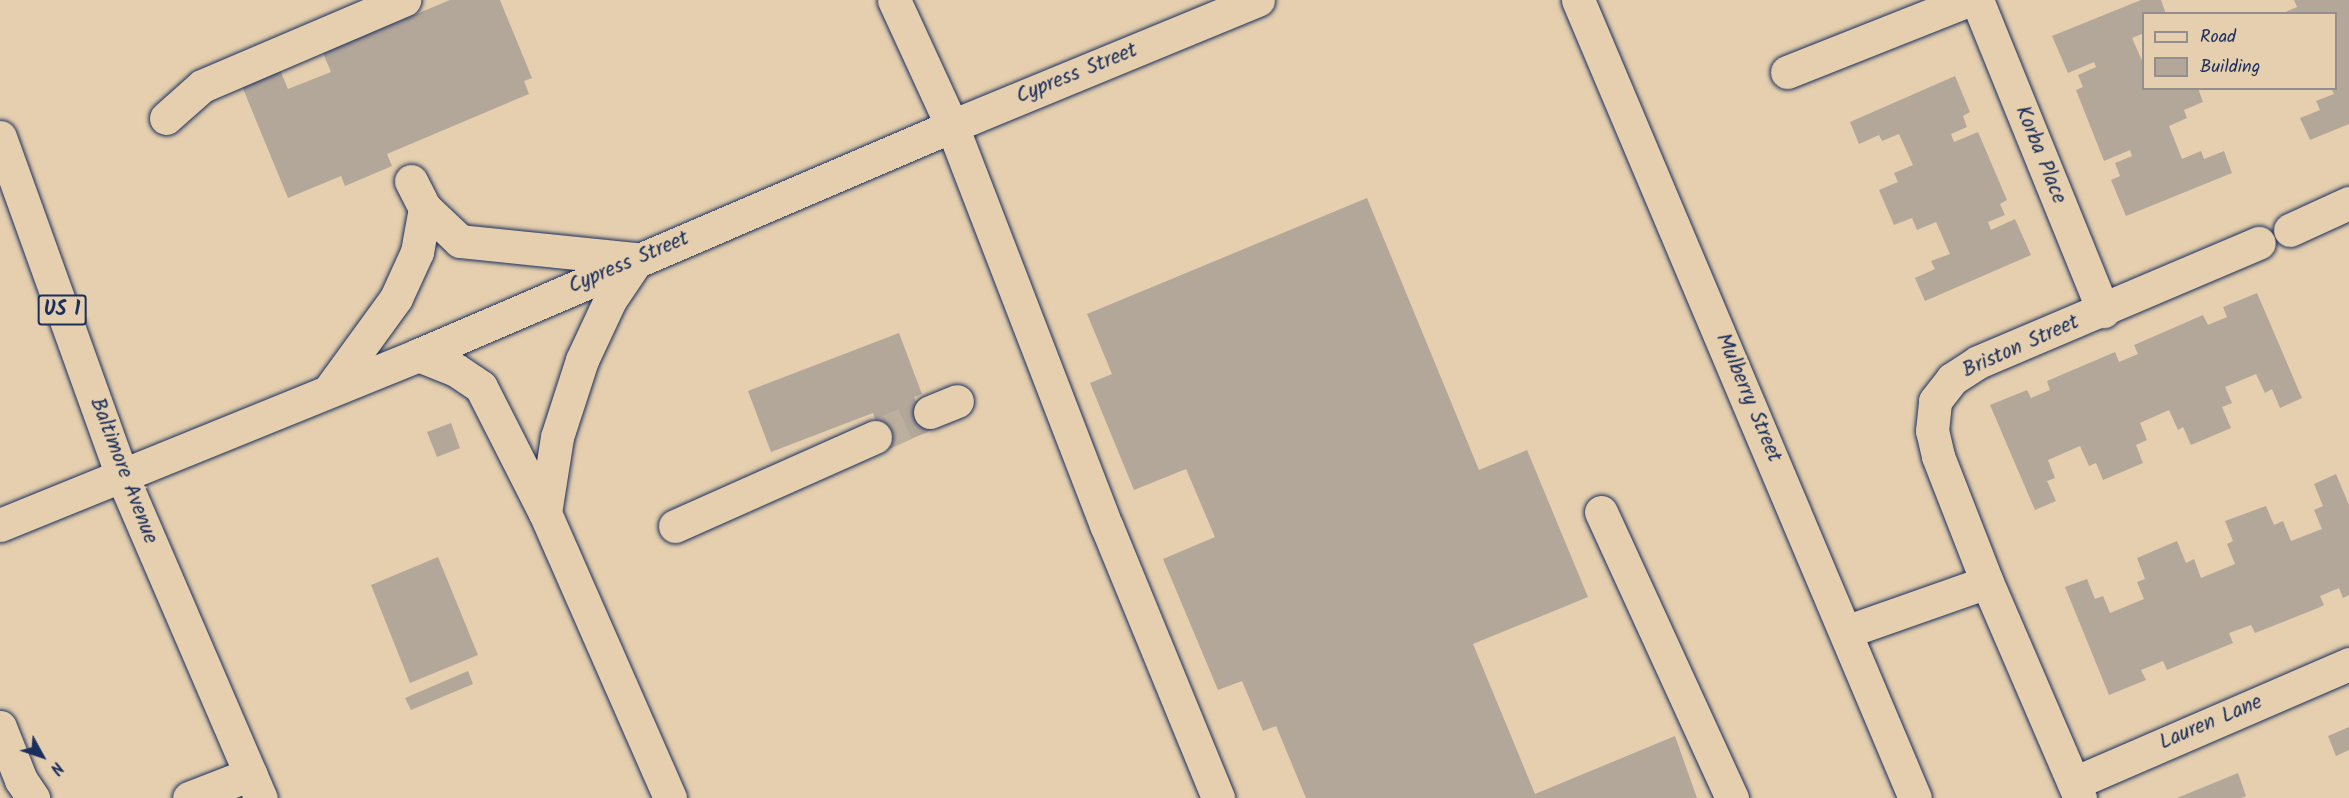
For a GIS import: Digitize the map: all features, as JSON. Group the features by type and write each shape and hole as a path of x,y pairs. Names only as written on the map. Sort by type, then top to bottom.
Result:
{"street":[{"path":"166,118 202,86 404,0"},
{"path":"894,0 952,126 1107,527 1218,798"},
{"name":"Cypress Street","path":"0,525 418,355 952,126 1258,0"},
{"name":"Mulberry Street","path":"1578,0 1848,631 1915,798"},
{"path":"1787,72 1969,0"},
{"name":"Korba Place","path":"1977,0 2103,311"},
{"name":"Baltimore Avenue","path":"0,137 122,476 256,786"},
{"path":"330,389 396,298 417,252 418,194 460,241 637,260 610,300 582,360 557,437 545,513"},
{"path":"2290,230 2349,203"},
{"name":"Briston Street","path":"2077,791 1987,582 1934,440 1931,416 1935,401 1952,379 1978,362 2259,243"},
{"path":"418,355 456,370 481,387 545,513 670,798"},
{"path":"675,526 875,437"},
{"path":"1601,512 1732,798"},
{"path":"1848,631 1987,582"},
{"name":"Lauren Lane","path":"2077,791 2349,664"},
{"path":"0,727 21,780 33,798"},
{"path":"189,798 256,786"}],"building":[{"path":"450,0 500,0 532,78 524,81 529,94 387,154 392,166 345,186 341,176 288,198 239,79 277,63 288,89 331,72 323,53"},
{"path":"2141,0 2161,0 2165,12 2142,12 2142,34 2132,38 2142,60 2142,90 2199,90 2203,102 2184,110 2187,118 2169,126 2182,159 2201,151 2204,159 2224,151 2232,173 2126,216 2111,180 2120,176 2115,163 2132,156 2130,150 2104,161 2076,90 2083,87 2078,75 2096,67 2094,62 2068,73 2052,36"},
{"path":"2294,0 2349,0 2349,124 2310,140 2300,118 2320,110 2316,101 2334,94 2332,90 2337,90 2337,12 2286,12 2297,7"},
{"path":"1955,76 1970,112 1963,116 1967,127 1951,134 1954,142 1978,132 2007,200 2000,204 2005,215 1988,222 1991,230 2015,219 2031,255 1925,301 1915,278 1935,269 1931,261 1950,254 1936,222 1917,230 1912,218 1894,225 1879,190 1898,182 1894,173 1913,165 1899,134 1882,141 1879,135 1859,144 1850,122"},
{"path":"1367,198 1479,470 1527,450 1588,597 1473,644 1535,794 1675,736 1697,798 1306,798 1276,726 1263,731 1242,681 1218,690 1163,559 1215,537 1186,469 1134,490 1090,383 1112,374 1087,314"},
{"path":"2257,293 2302,398 2280,408 2272,389 2265,393 2256,374 2225,387 2232,403 2222,407 2231,428 2191,445 2183,427 2178,430 2169,410 2140,423 2147,440 2136,445 2143,463 2103,480 2096,463 2089,466 2080,446 2048,460 2055,478 2047,481 2056,501 2035,510 1990,405 2027,390 2031,398 2050,390 2047,381 2115,352 2119,362 2138,354 2134,345 2203,315 2208,325 2227,317 2223,307"},
{"path":"899,333 922,394 914,397 928,432 886,449 873,413 771,452 748,391"},
{"path":"451,423 460,448 437,457 427,432"},
{"path":"2336,474 2349,505 2349,595 2343,598 2339,588 2320,596 2324,605 2318,608 2255,633 2251,625 2229,633 2233,643 2167,670 2163,661 2141,670 2146,680 2109,695 2065,587 2087,579 2095,599 2103,596 2110,613 2144,599 2137,582 2145,579 2137,558 2177,541 2186,563 2194,559 2201,578 2235,564 2227,544 2233,541 2225,521 2266,506 2274,525 2283,521 2291,541 2322,529 2314,510 2323,506 2314,484"},
{"path":"438,557 478,655 410,683 371,585"},
{"path":"468,671 473,684 411,710 405,698"},
{"path":"2349,727 2349,750 2336,756 2328,736"},
{"path":"2238,773 2246,796 2241,798 2177,798"}],"tunnel":[{"path":"875,437 930,412"}]}
